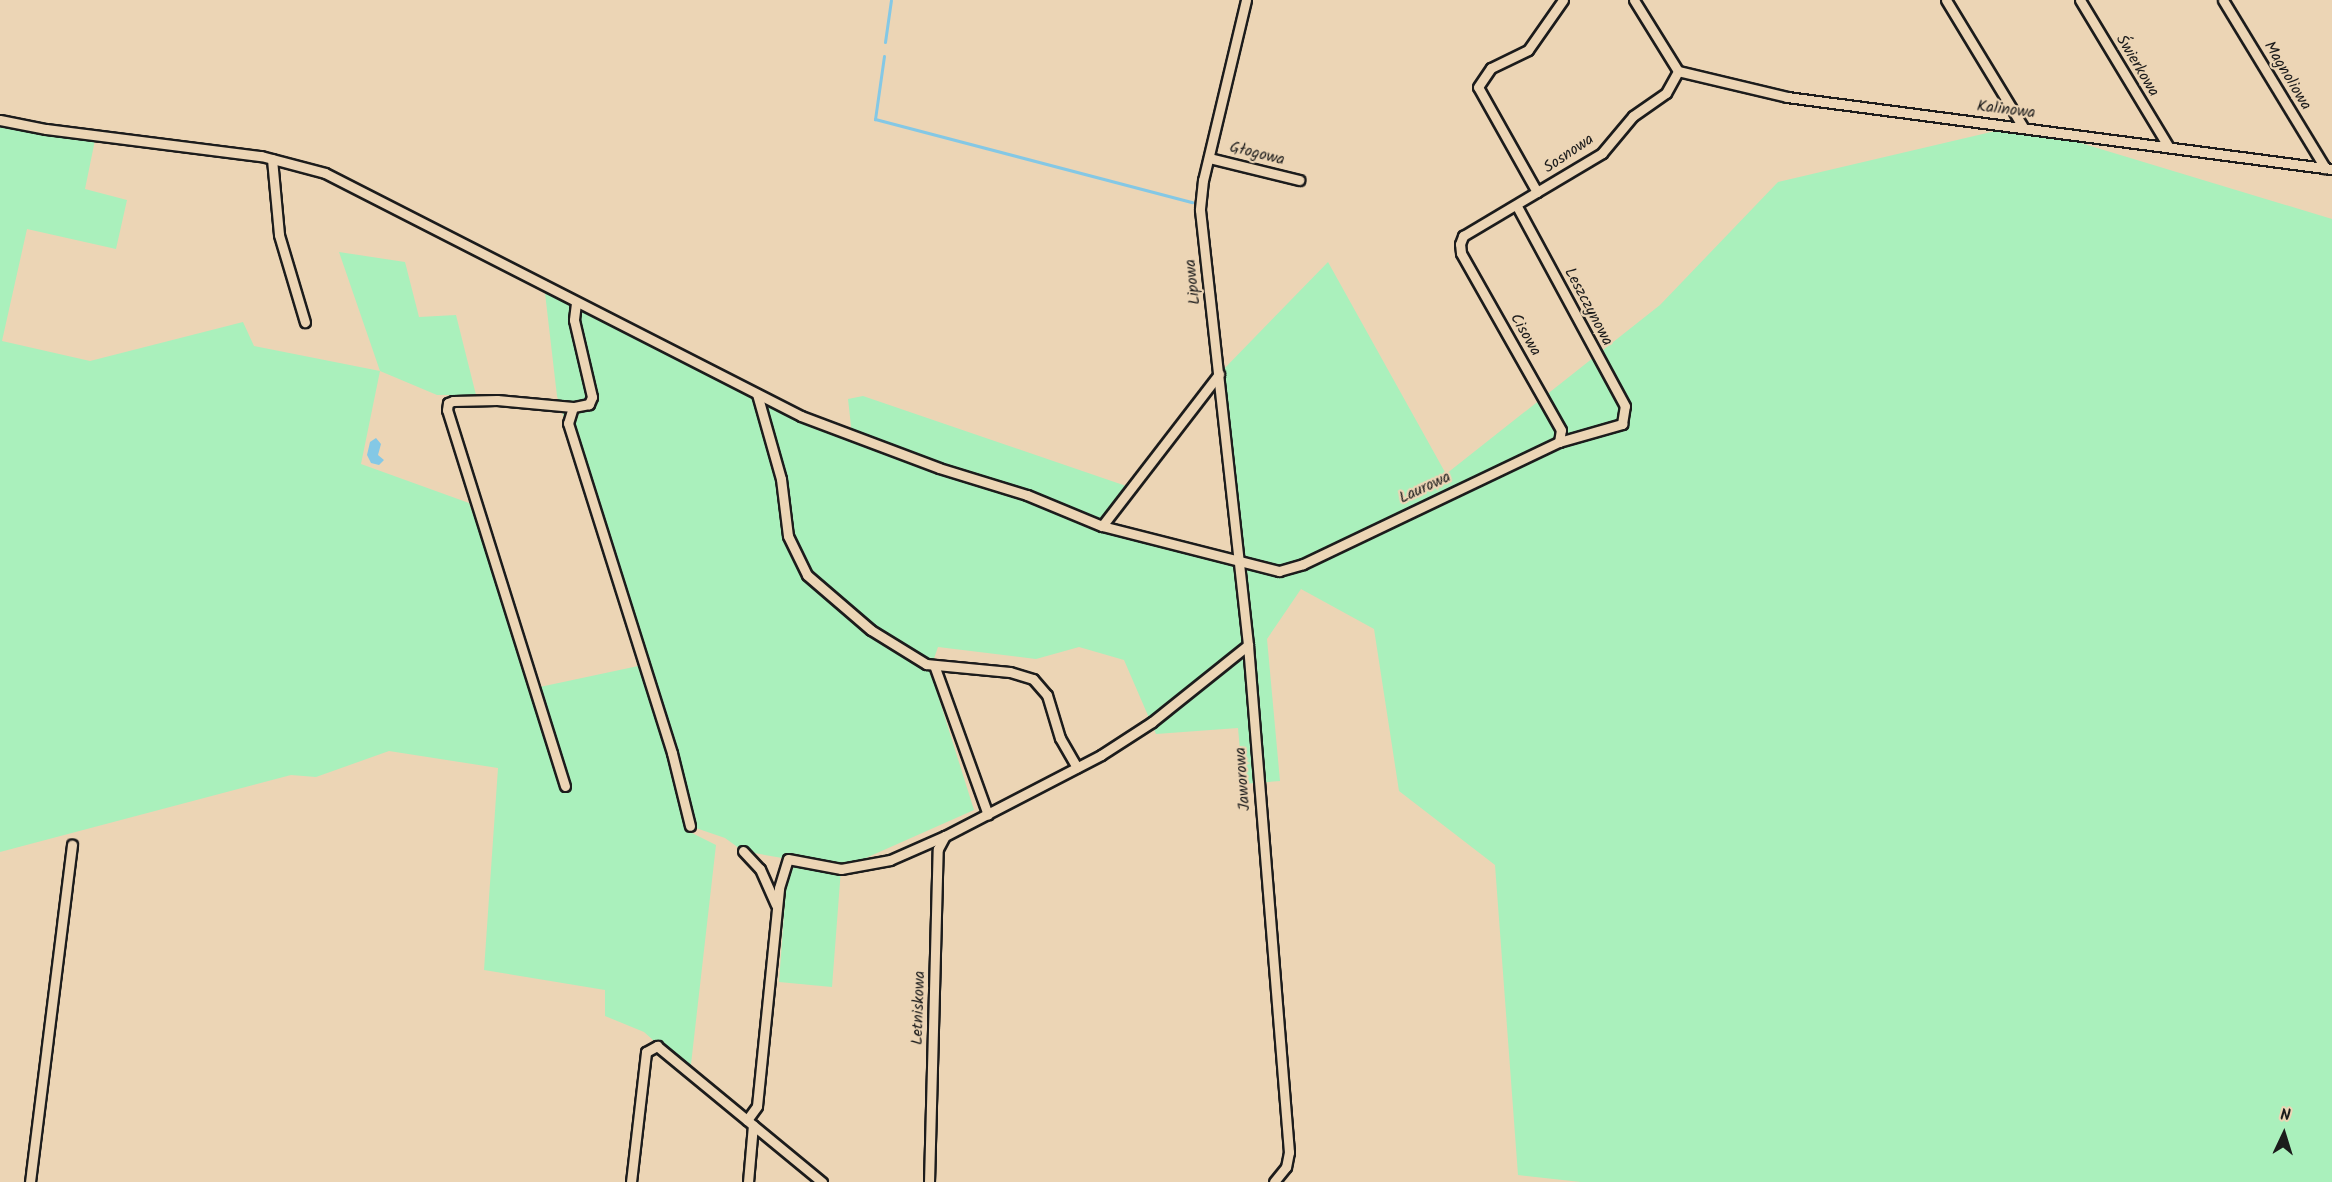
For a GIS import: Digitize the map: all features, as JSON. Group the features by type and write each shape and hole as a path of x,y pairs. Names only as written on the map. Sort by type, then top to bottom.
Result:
{"street":[{"name":"Lipowa","path":"1219,374 1200,210 1209,158 1246,0"},
{"path":"1538,192 1478,87 1491,68 1528,50 1563,0"},
{"path":"1634,0 1678,70"},
{"path":"1946,0 2023,127"},
{"name":"Świerkowa","path":"2080,0 2168,146"},
{"name":"Magnoliowa","path":"2223,0 2328,169"},
{"name":"Kalinowa","path":"1678,70 1787,97 2328,169"},
{"name":"Sosnowa","path":"1460,244 1463,236 1517,206 1602,153 1633,116 1666,93 1678,70"},
{"name":"Laurowa","path":"0,120 272,159 337,177 576,303 757,393 852,436 1027,495 1102,526 1279,571 1303,564 1559,442 1622,424"},
{"name":"Głogowa","path":"1209,158 1299,180"},
{"path":"272,159 279,235 305,322"},
{"name":"Leszczynowa","path":"1517,206 1625,406 1622,424"},
{"name":"Cisowa","path":"1460,244 1461,253 1561,429 1559,442"},
{"path":"565,786 447,410 448,403 453,401 497,400 573,406 589,404 592,389 574,320 576,303"},
{"path":"1102,526 1219,374"},
{"name":"Jaworowa","path":"1219,374 1248,645 1289,1152 1276,1181"},
{"path":"757,393 781,479 788,537 807,575 870,630 926,664 1010,672 1033,679 1047,695 1060,738 1077,768"},
{"path":"573,406 568,423 672,753 690,826"},
{"path":"748,1182 750,1123 757,1106 760,1087 777,910 782,870 788,859 841,869 890,860 945,836 1077,768 1152,722 1248,645"},
{"path":"934,665 988,815"},
{"name":"Letniskowa","path":"929,1182 938,849 945,836"},
{"path":"30,1182 72,845"},
{"path":"743,851 764,875 777,910"},
{"path":"631,1182 646,1052 657,1046 822,1182"}],"green space":[{"path":"0,125 95,140 85,189 127,200 116,249 27,229 2,341 90,361 243,322 254,346 380,371 361,464 469,503 535,688 643,665 557,396 545,293 852,435 848,399 863,396 1132,488 1103,525 1240,562 1219,374 1328,262 1446,474 1660,305 1778,182 2021,125 2332,219 2332,1182 1581,1182 1518,1175 1495,865 1399,791 1374,629 1301,589 1267,639 1280,781 1243,784 1238,728 1156,734 1124,660 1079,647 1036,659 938,647 930,670 974,810 841,869 832,987 779,982 788,859 743,851 725,838 690,826 675,769 686,830 716,845 690,1073 644,1032 605,1016 605,990 484,970 498,768 389,751 316,777 291,775 0,852"},
{"path":"339,252 405,262 419,317 456,315 476,395 437,395 380,371"}],"water":[{"path":"376,438 381,444 378,455 384,460 379,465 371,463 367,455 370,442"}],"waterway":[{"path":"885,42 891,0"},
{"path":"884,56 875,119 1192,202"}]}
